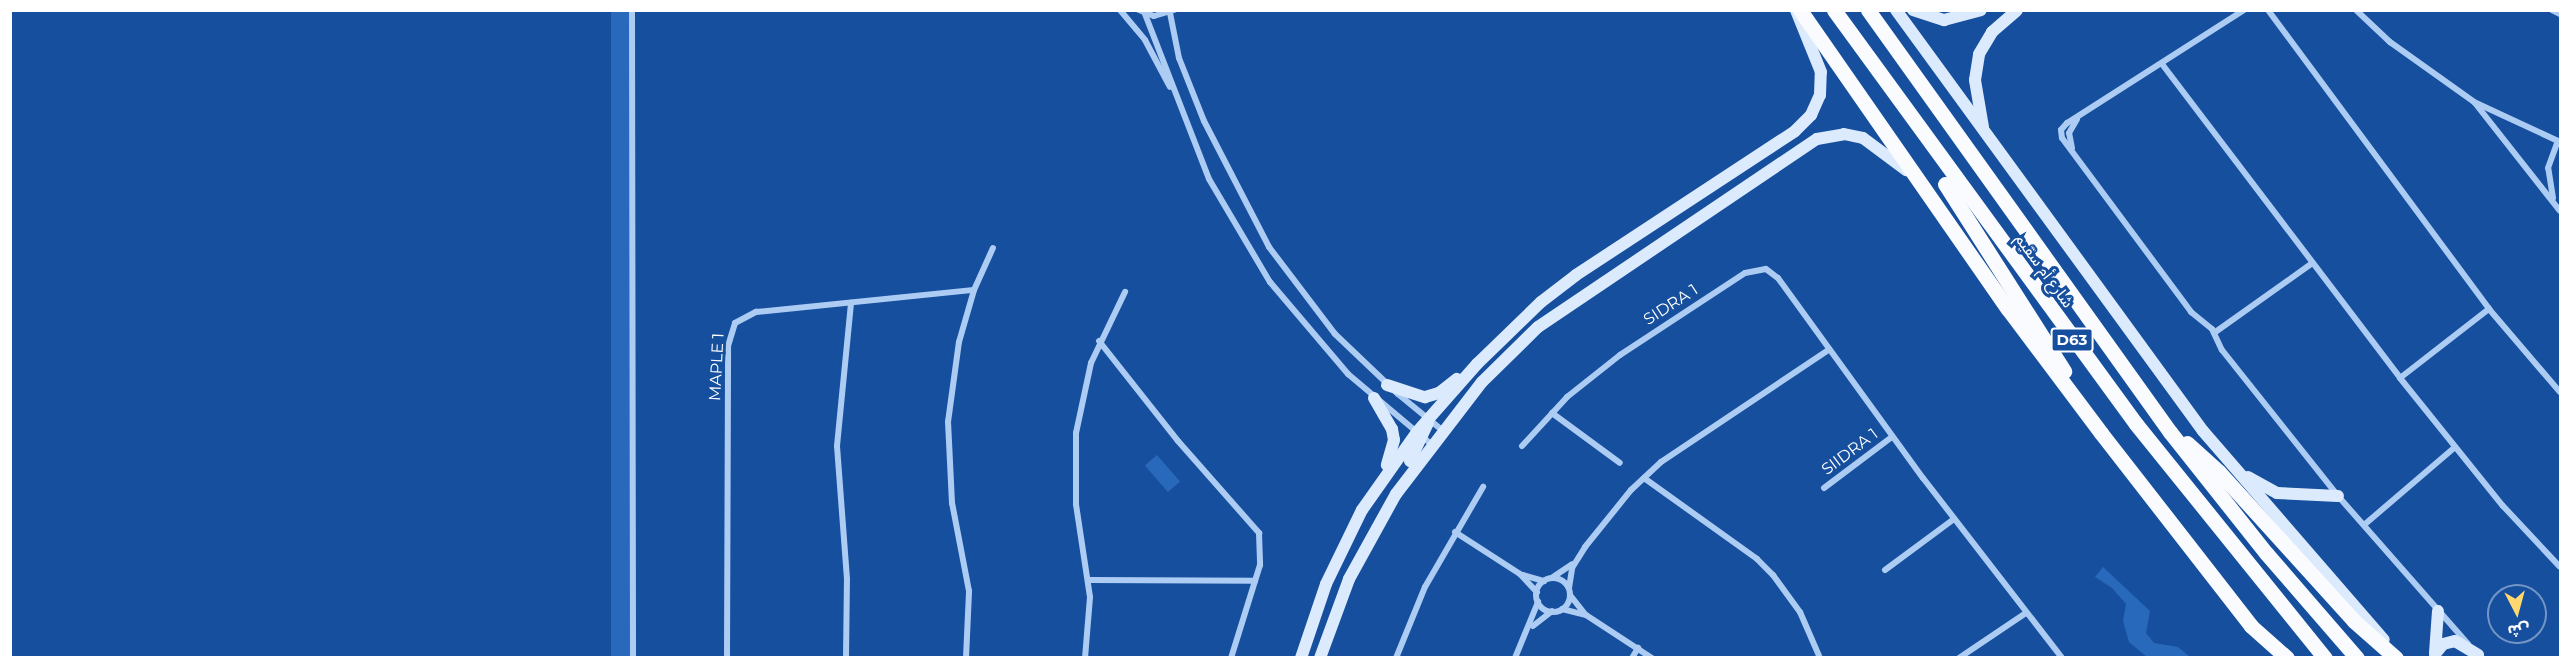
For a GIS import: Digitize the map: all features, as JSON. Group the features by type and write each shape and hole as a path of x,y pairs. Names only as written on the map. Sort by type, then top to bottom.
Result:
{"main road":[{"path":"1800,10 2082,408 2251,626 2287,657"},
{"name":"شارع أم سقيم","path":"1834,10 1892,93 2136,424 2325,657"},
{"name":"شارع أم سقيم","path":"1868,10 2170,432 2266,553 2357,657"},
{"path":"1892,93 1923,150 2052,350 2082,408"},
{"path":"2170,432 2219,472 2339,606 2397,657"}],"street":[{"path":"632,10 633,657"},
{"path":"1120,10 1145,40 1174,94"},
{"path":"1320,657 1348,579 1424,438 1429,419 1477,364 1540,302 1576,275 1804,124 1816,106 1822,84 1818,62 1796,10"},
{"path":"1896,10 2228,460 2397,657"},
{"path":"1913,10 1944,20 1981,10"},
{"path":"2244,10 2082,114 2061,130 2062,138 2192,312 2213,331 2222,350 2338,496 2479,656"},
{"path":"2268,10 2489,309 2560,392"},
{"path":"2356,10 2390,42 2474,102 2559,141 2547,177 2559,209"},
{"path":"2552,10 2560,14"},
{"path":"1424,438 1374,398 1315,340 1270,282 1209,179 1142,12 1172,12 1179,58 1204,121 1250,216 1311,306 1387,385 1443,430"},
{"path":"1984,131 1975,89 1977,63 1987,39 2014,13"},
{"path":"2162,64 2311,264 2400,378 2455,447 2560,567"},
{"path":"2474,102 2559,209"},
{"path":"1384,475 1424,438 1443,430 1482,382 1538,327 1817,140 1844,134 1867,140 1921,182"},
{"path":"966,657 969,591 952,503 948,422 954,368 974,290 993,248"},
{"path":"2213,331 2311,264"},
{"name":"SIDRA 1","path":"1522,446 1552,413 1620,355 1752,269 1766,269 1778,278 1892,437 2062,657"},
{"name":"MAPLE 1","path":"727,657 730,330 748,314 974,290"},
{"path":"1087,655 1089,580 1076,504 1074,456 1079,409 1099,341 1125,292"},
{"path":"846,657 847,579 837,446 851,303"},
{"path":"2400,378 2489,309"},
{"path":"1099,341 1178,441 1256,526 1262,549 1255,580 1231,657"},
{"path":"1520,574 1544,581 1575,562 1644,478 1700,434 1828,350"},
{"path":"1387,385 1417,397 1432,396 1477,364"},
{"path":"1301,657 1343,547 1384,475 1394,440 1374,398"},
{"path":"1552,413 1620,463"},
{"name":"SIIDRA 1","path":"1824,488 1892,437"},
{"path":"2364,525 2455,447"},
{"path":"2228,460 2258,484 2277,493 2319,492 2338,496"},
{"path":"1644,478 1757,559 1773,575 1800,612 1820,657"},
{"path":"1396,657 1425,586 1483,487"},
{"path":"1885,570 1954,519"},
{"path":"1455,532 1520,574 1537,592 1538,602 1530,628 1515,657"},
{"path":"1575,562 1569,588 1570,595 1586,615"},
{"path":"1552,578 1562,580 1569,588"},
{"path":"1089,580 1255,580"},
{"path":"1537,592 1544,581"},
{"path":"1562,609 1570,595"},
{"path":"1538,602 1552,611"},
{"path":"1530,628 1552,611 1562,609 1586,615 1652,657"},
{"path":"2435,656 2438,611"},
{"path":"1959,657 2026,613"},
{"path":"2251,626 2277,657"},
{"path":"2435,656 2443,644 2455,641 2479,656"},
{"path":"1632,657 1638,648"}],"shaded area":[{"path":"611,11 634,11 634,657 611,657"},
{"path":"1157,455 1180,481 1168,492 1145,465"},
{"path":"2103,567 2150,611 2146,633 2154,643 2178,647 2190,657 2147,657 2129,642 2123,621 2126,604 2112,588 2095,577"}]}
